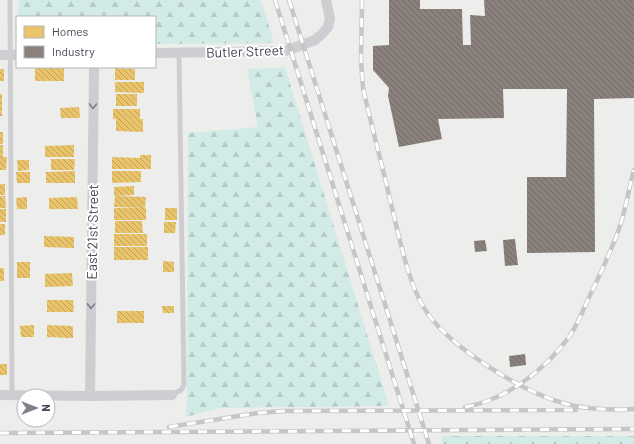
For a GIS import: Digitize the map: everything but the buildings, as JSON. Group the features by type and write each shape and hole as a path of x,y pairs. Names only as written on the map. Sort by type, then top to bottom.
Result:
{"street":[{"name":"Butler Street","path":"156,54 286,51 315,40 328,27 330,19 326,0"},
{"name":"East 21st Street","path":"90,396 94,68"},
{"path":"0,395 172,395"}],"lane":[{"path":"10,0 9,55 12,395"},
{"path":"172,395 181,390 184,385 179,53"}],"green space":[{"path":"19,0 261,0 274,43 156,44 156,16 18,16"},
{"path":"285,67 389,406 221,408 185,417 187,401 188,133 258,127 247,69"},
{"path":"441,436 634,436 634,444 443,444"}],"railway":[{"path":"275,0 414,444"},
{"path":"289,0 429,444"},
{"path":"362,0 361,61 363,88 398,234 410,277 415,291 428,314 439,327 471,355 490,368 529,389 570,405 623,410"},
{"path":"465,407 495,398 523,382 548,361 569,337 580,318 615,239 623,217 634,170"},
{"path":"618,410 634,409"},
{"path":"169,427 258,413 284,411 576,410"},
{"path":"0,433 634,429"}]}
